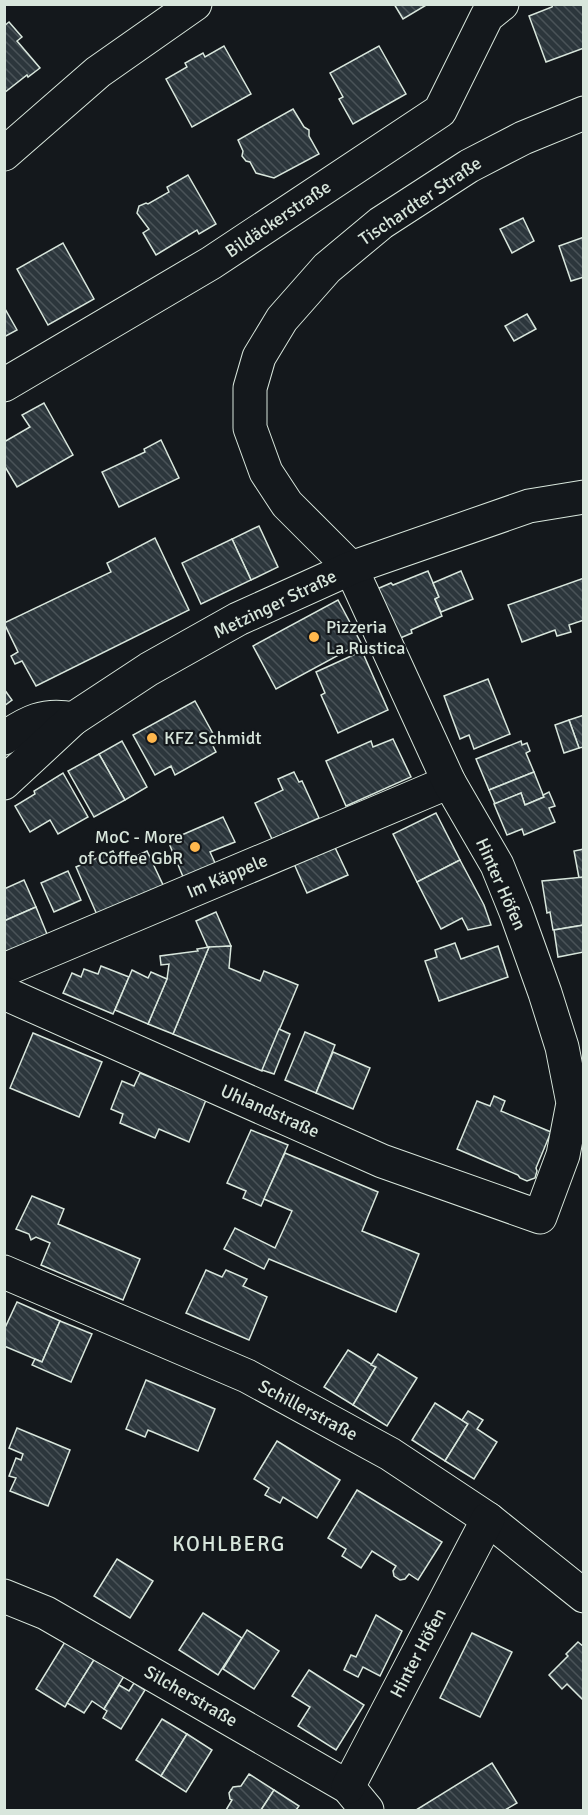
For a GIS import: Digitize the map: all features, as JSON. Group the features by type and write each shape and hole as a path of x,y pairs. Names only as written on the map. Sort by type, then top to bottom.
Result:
{"street":[{"path":"4,154 98,72 195,4"},
{"name":"Bildäckerstraße","path":"4,385 211,263 440,111 487,16 502,4"},
{"name":"Tischardter Straße","path":"351,568 287,504 266,472 250,429 250,388 259,357 282,319 327,268 381,223 469,166 523,138 584,112"},
{"name":"Metzinger Straße","path":"4,783 73,719 149,669 238,619 351,568 529,506 584,497"},
{"name":"Hinter Höfen","path":"351,568 449,782 496,864 516,912 562,1047 573,1103 563,1155 540,1217"},
{"path":"4,738 30,721 58,716 73,719"},
{"name":"Im Käppele","path":"4,970 449,782"},
{"name":"Uhlandstraße","path":"4,993 382,1161 540,1217"},
{"name":"Schillerstraße","path":"4,1272 147,1332 264,1385 390,1454 488,1519 584,1596"},
{"name":"Hinter Höfen","path":"357,1799 488,1519"},
{"name":"Silcherstraße","path":"4,1596 45,1613 357,1799"}],"building":[{"path":"394,4 428,4 403,19"},
{"path":"553,4 584,4 584,48 546,62 529,16 552,7"},
{"path":"9,22 22,37 17,41 40,68 4,93 4,26"},
{"path":"224,46 251,94 192,127 166,79 187,67 185,63 203,53 205,57"},
{"path":"379,46 406,94 353,124 339,99 343,97 330,73"},
{"path":"293,109 304,127 309,130 309,136 319,154 274,178 256,173 250,162 242,156 243,151 238,140"},
{"path":"188,175 216,224 199,234 197,230 156,255 143,233 149,229 137,213 139,206 148,204 169,192 167,187"},
{"path":"523,218 534,241 512,253 500,229"},
{"path":"584,237 584,277 571,281 559,246"},
{"path":"63,243 94,299 48,325 17,269"},
{"path":"4,307 17,330 4,337"},
{"path":"527,314 536,329 514,341 505,326"},
{"path":"44,403 73,455 17,487 4,465 4,442 30,427 22,415"},
{"path":"161,440 179,478 119,507 102,472 145,452 144,449"},
{"path":"259,526 278,567 251,580 232,539"},
{"path":"155,538 189,610 36,686 22,661 15,664 11,656 18,652 4,623 111,572 107,563"},
{"path":"232,539 251,580 201,604 182,563"},
{"path":"428,571 439,597 435,599 442,616 391,642 370,592"},
{"path":"461,571 473,599 441,612 435,599 439,597 433,583"},
{"path":"584,578 584,620 569,625 571,632 557,636 555,630 522,642 508,605"},
{"path":"338,600 361,643 276,689 253,646"},
{"path":"362,651 388,710 338,733 321,695 325,693 316,672"},
{"path":"488,679 510,734 474,749 469,735 460,739 444,696"},
{"path":"4,689 12,700 4,706"},
{"path":"195,701 217,741 212,744 216,752 175,775 171,766 155,775 133,735"},
{"path":"584,715 584,747 579,748 569,720"},
{"path":"569,720 579,748 564,753 555,725"},
{"path":"393,739 411,777 346,806 326,761 371,741 373,747"},
{"path":"122,741 147,787 125,800 99,754"},
{"path":"521,741 522,745 527,743 530,751 526,753 534,772 489,790 476,759"},
{"path":"99,754 125,800 94,817 68,771"},
{"path":"294,772 299,782 302,781 319,818 272,839 255,803 283,790 278,779"},
{"path":"534,772 544,797 525,805 521,793 495,804 489,790"},
{"path":"63,773 88,817 58,834 50,820 30,832 15,806"},
{"path":"549,792 555,806 549,808 555,822 524,835 522,829 507,835 494,804 521,793 525,805 544,797 543,795"},
{"path":"436,813 460,860 417,882 393,834"},
{"path":"223,817 235,842 210,852 216,865 184,879 168,841"},
{"path":"331,839 348,875 307,893 291,857"},
{"path":"584,849 584,877 579,878 574,851"},
{"path":"113,851 119,864 147,851 164,887 98,917 76,867"},
{"path":"460,860 484,905 491,925 468,930 462,918 441,929 417,882"},
{"path":"68,871 81,900 54,912 41,883"},
{"path":"584,877 584,925 553,930 550,912 547,913 542,881"},
{"path":"24,880 36,907 4,921 4,889"},
{"path":"36,907 47,934 4,953 4,921"},
{"path":"216,912 231,946 208,948 196,921"},
{"path":"584,925 584,952 558,957 554,930"},
{"path":"455,943 461,959 498,946 508,977 439,1001 425,961 437,957 435,950"},
{"path":"231,946 229,968 260,981 264,971 298,985 262,1071 173,1034 209,947"},
{"path":"209,947 173,1034 148,1024 167,979 169,964 161,965 160,956 198,951 197,949"},
{"path":"101,966 129,977 113,1014 63,993 72,973 81,977 84,969 98,974"},
{"path":"132,970 148,978 151,972 167,979 148,1024 115,1010"},
{"path":"279,1029 290,1034 274,1074 262,1070"},
{"path":"305,1032 335,1045 316,1093 285,1080"},
{"path":"33,1033 102,1062 79,1117 10,1088"},
{"path":"333,1052 370,1068 353,1109 316,1093"},
{"path":"140,1073 206,1100 189,1142 159,1129 155,1138 120,1123 123,1114 111,1109 122,1081 134,1086"},
{"path":"494,1096 505,1101 501,1111 551,1132 536,1168 535,1178 527,1181 457,1149 477,1101 490,1106"},
{"path":"251,1130 288,1145 261,1206 243,1198 246,1191 227,1183"},
{"path":"285,1153 378,1192 362,1231 419,1254 396,1312 269,1259 264,1269 224,1249 235,1228 275,1248 292,1211 264,1199"},
{"path":"32,1196 64,1209 58,1224 140,1259 123,1300 41,1265 50,1243 36,1237 31,1240 29,1234 16,1229"},
{"path":"206,1270 222,1277 226,1270 247,1279 243,1286 267,1297 249,1340 186,1313"},
{"path":"17,1302 60,1321 42,1362 4,1346 4,1330"},
{"path":"60,1321 92,1334 71,1382 32,1365 35,1359 42,1362"},
{"path":"348,1350 376,1367 353,1405 324,1387"},
{"path":"378,1354 417,1378 387,1426 353,1405 376,1367 371,1365"},
{"path":"146,1380 215,1409 198,1451 148,1430 145,1437 126,1429"},
{"path":"435,1403 468,1424 445,1461 412,1440"},
{"path":"468,1411 483,1420 477,1429 497,1442 474,1479 445,1461 468,1424 462,1420"},
{"path":"17,1428 70,1450 48,1506 10,1491 16,1478 9,1476 16,1458 21,1460 23,1454 9,1448"},
{"path":"277,1441 340,1480 317,1518 283,1497 280,1503 265,1495 269,1488 254,1479"},
{"path":"357,1490 442,1542 418,1580 409,1574 405,1579 400,1580 394,1576 393,1571 396,1566 372,1551 361,1568 342,1556 346,1549 328,1538"},
{"path":"117,1559 153,1581 130,1618 94,1596"},
{"path":"203,1613 242,1638 218,1675 179,1650"},
{"path":"376,1615 402,1631 380,1676 363,1667 358,1677 344,1670 351,1655 356,1657"},
{"path":"247,1630 279,1651 254,1689 223,1669"},
{"path":"472,1633 512,1652 480,1717 440,1698"},
{"path":"68,1637 97,1655 65,1707 36,1689"},
{"path":"578,1642 584,1647 584,1701 567,1684 562,1689 549,1675"},
{"path":"97,1655 126,1673 104,1709 92,1701 84,1713 67,1703"},
{"path":"309,1670 364,1705 336,1750 298,1726 310,1707 292,1696"},
{"path":"134,1683 145,1690 121,1729 103,1718 107,1711 104,1709 119,1685 129,1691"},
{"path":"162,1719 187,1734 161,1776 136,1760"},
{"path":"187,1734 212,1750 186,1792 161,1776"},
{"path":"492,1763 517,1803 505,1810 416,1810"},
{"path":"249,1774 274,1790 261,1810 226,1810 232,1800 229,1793 233,1787 241,1786"},
{"path":"274,1790 299,1806 296,1810 261,1810"}],"place":[{"name":"Pizzeria La Rustica","path":"314,637"},
{"name":"KFZ Schmidt","path":"152,738"},
{"name":"MoC - More of Coffee GbR","path":"195,847"}],"district":[{"name":"KOHLBERG","path":"229,1544"}]}
